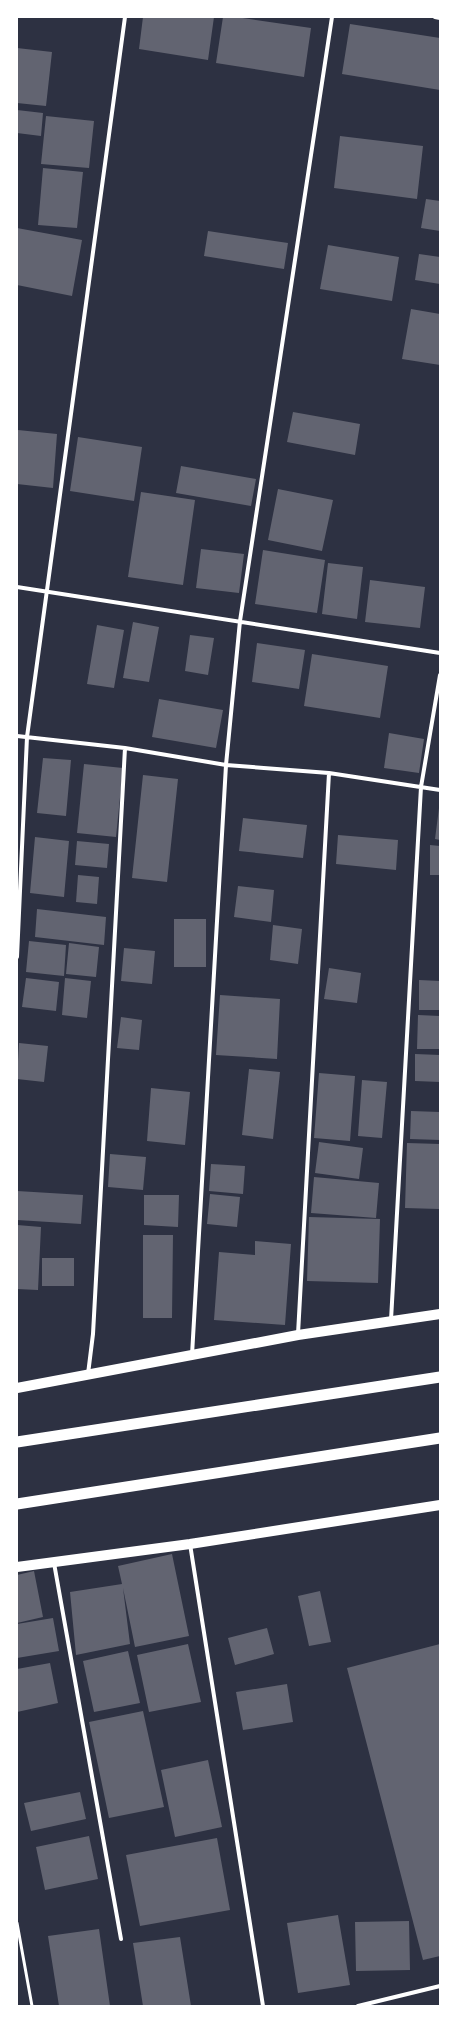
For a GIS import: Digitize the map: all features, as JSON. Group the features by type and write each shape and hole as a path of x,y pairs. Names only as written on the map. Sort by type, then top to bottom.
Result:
{"highway":[{"path":"17,1442 440,1377"},
{"path":"17,1504 440,1438"}],"main road":[{"path":"17,1388 298,1335 440,1314"},
{"path":"17,1567 190,1544 440,1505"}],"street":[{"path":"17,956 27,737 48,592 125,17"},
{"path":"192,1355 226,765 240,622 332,17"},
{"path":"435,17 440,18"},
{"path":"17,587 440,653"},
{"path":"391,1321 421,787 440,675"},
{"path":"17,736 125,748 226,765 329,773 440,790"},
{"path":"88,1374 93,1334 125,748"},
{"path":"298,1335 329,773"},
{"path":"190,1544 263,2006"},
{"path":"54,1562 121,1939"},
{"path":"358,2006 440,1986"}],"lane":[{"path":"17,1923 32,2006"}],"building":[{"path":"143,17 214,17 208,60 139,49"},
{"path":"223,17 236,17 311,28 304,77 216,63"},
{"path":"350,24 440,38 440,90 342,74"},
{"path":"17,48 52,52 46,106 17,103"},
{"path":"17,110 43,113 41,136 17,133"},
{"path":"46,116 94,121 89,168 41,164"},
{"path":"340,136 423,146 417,199 334,188"},
{"path":"43,168 83,172 77,228 38,225"},
{"path":"426,199 440,201 440,231 421,228"},
{"path":"17,228 82,240 72,296 17,285"},
{"path":"208,231 288,243 284,269 204,256"},
{"path":"328,245 399,257 392,301 320,289"},
{"path":"419,254 440,257 440,284 415,280"},
{"path":"411,309 440,314 440,365 402,359"},
{"path":"293,412 360,424 355,455 287,442"},
{"path":"18,430 57,434 53,488 17,484"},
{"path":"78,437 142,447 134,501 70,491"},
{"path":"181,466 256,479 251,506 176,493"},
{"path":"278,489 333,500 322,551 268,540"},
{"path":"141,492 195,500 183,585 128,577"},
{"path":"201,549 244,554 239,593 196,588"},
{"path":"263,550 325,560 317,613 255,604"},
{"path":"328,563 363,567 357,619 322,614"},
{"path":"370,580 425,587 420,628 365,622"},
{"path":"133,622 159,627 149,682 123,678"},
{"path":"97,625 124,630 114,688 87,684"},
{"path":"190,635 214,638 208,675 185,671"},
{"path":"257,643 305,650 299,689 252,682"},
{"path":"312,654 388,666 380,718 304,706"},
{"path":"159,699 223,710 216,748 152,737"},
{"path":"389,733 424,739 419,773 384,768"},
{"path":"43,758 71,760 66,816 37,813"},
{"path":"84,764 123,768 116,837 77,833"},
{"path":"143,775 178,779 167,882 132,878"},
{"path":"440,808 440,840 435,839"},
{"path":"243,818 307,825 303,858 239,851"},
{"path":"338,835 398,840 396,870 336,864"},
{"path":"35,837 69,841 64,897 30,893"},
{"path":"77,841 109,844 107,868 75,865"},
{"path":"430,845 440,846 440,875 430,875"},
{"path":"78,875 99,877 97,904 76,902"},
{"path":"238,886 274,890 271,922 234,917"},
{"path":"37,909 106,917 104,945 35,937"},
{"path":"174,919 206,919 206,967 174,967"},
{"path":"273,925 302,929 298,964 270,960"},
{"path":"29,941 66,945 64,976 26,972"},
{"path":"69,943 99,947 96,977 66,974"},
{"path":"124,948 155,951 152,984 121,981"},
{"path":"329,968 361,973 357,1003 324,999"},
{"path":"26,978 59,982 56,1011 22,1007"},
{"path":"65,978 91,981 87,1018 62,1015"},
{"path":"419,980 440,981 440,1010 419,1010"},
{"path":"220,995 280,999 277,1059 216,1055"},
{"path":"418,1015 440,1016 440,1049 417,1049"},
{"path":"121,1017 142,1020 139,1050 117,1048"},
{"path":"19,1043 48,1046 44,1082 17,1079"},
{"path":"415,1054 440,1055 440,1082 415,1081"},
{"path":"249,1069 280,1072 273,1139 242,1135"},
{"path":"319,1073 355,1076 350,1141 314,1138"},
{"path":"362,1080 387,1082 382,1138 358,1136"},
{"path":"151,1088 190,1092 185,1145 147,1141"},
{"path":"411,1111 440,1112 440,1140 410,1139"},
{"path":"319,1142 363,1148 359,1179 315,1173"},
{"path":"407,1143 440,1144 439,1209 405,1208"},
{"path":"110,1154 146,1157 143,1190 108,1187"},
{"path":"211,1164 245,1166 243,1194 209,1191"},
{"path":"314,1177 379,1183 376,1218 311,1213"},
{"path":"17,1191 83,1195 81,1224 17,1220"},
{"path":"210,1194 240,1197 237,1227 207,1224"},
{"path":"144,1195 179,1195 178,1227 144,1225"},
{"path":"309,1217 380,1219 378,1283 307,1281"},
{"path":"17,1225 41,1227 38,1290 17,1289"},
{"path":"143,1235 173,1235 172,1318 143,1318"},
{"path":"255,1241 291,1244 285,1325 214,1320 219,1252 255,1255"},
{"path":"42,1258 74,1258 74,1286 42,1286"},
{"path":"172,1554 189,1636 135,1647 123,1588 130,1644 76,1655 70,1592 122,1584 118,1566"},
{"path":"34,1571 43,1617 17,1623 17,1575"},
{"path":"320,1591 331,1642 309,1646 298,1596"},
{"path":"53,1618 59,1651 17,1658 17,1624"},
{"path":"267,1628 274,1654 235,1665 228,1638"},
{"path":"188,1644 201,1702 149,1712 137,1655"},
{"path":"440,1644 440,1956 423,1960 347,1668"},
{"path":"128,1651 140,1703 94,1712 83,1661"},
{"path":"50,1663 58,1703 17,1712 17,1669"},
{"path":"287,1684 293,1722 243,1730 236,1692"},
{"path":"143,1711 164,1807 109,1818 89,1722"},
{"path":"208,1760 222,1827 175,1837 161,1770"},
{"path":"80,1792 86,1819 31,1831 24,1803"},
{"path":"89,1836 98,1879 45,1890 36,1847"},
{"path":"217,1838 230,1910 140,1926 126,1855"},
{"path":"338,1915 350,1985 298,1993 287,1923"},
{"path":"409,1921 410,1970 356,1971 355,1922"},
{"path":"99,1929 110,2006 59,2006 48,1936"},
{"path":"180,1937 191,2006 143,2006 133,1943"}]}
